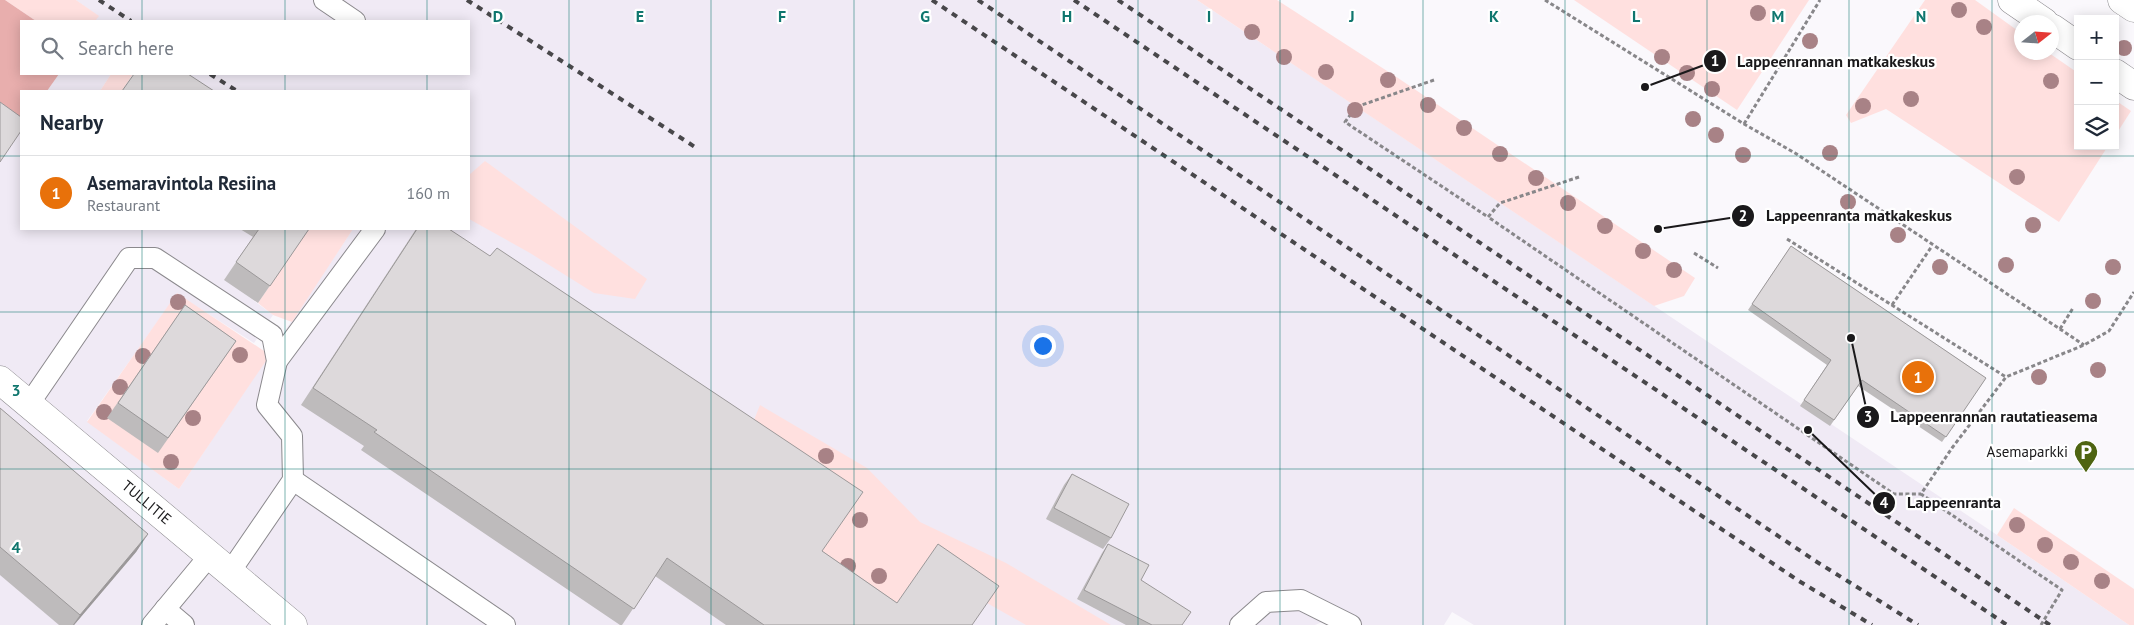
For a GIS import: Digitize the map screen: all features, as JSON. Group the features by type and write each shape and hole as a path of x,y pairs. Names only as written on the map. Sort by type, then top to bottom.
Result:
{"street":[{"path":"2012,0 2034,15"},
{"path":"2122,0 2134,8"},
{"path":"2059,33 2074,43"},
{"path":"2119,76 2134,86"},
{"name":"TULLITIE","path":"0,380 293,625"}],"lane":[{"path":"324,0 354,20"},
{"path":"277,360 374,230"},
{"path":"29,404 129,258 155,258 272,335 277,360 267,406 292,436 292,480 220,564 165,609 152,625"},
{"path":"292,480 505,625"},
{"path":"1240,625 1266,602 1301,600 1351,625"},
{"path":"165,609 184,625"}],"path":[{"path":"1545,0 1744,124 1795,153 1932,246 2084,345"},
{"path":"1744,124 1820,0"},
{"path":"1434,80 1356,106 1345,122 1488,217 1894,494 1921,494 2062,590 2041,625"},
{"path":"1488,217 1500,203 1579,177"},
{"path":"1787,239 2006,377"},
{"path":"1892,305 1932,246"},
{"path":"1694,253 1718,268"},
{"path":"1921,494 1952,448 2006,377 2084,345 2109,331 2134,292"},
{"path":"2060,329 2073,308"}],"shaded area":[{"path":"0,0 5,0 35,20 20,20 20,75 58,75 48,90 20,90 20,130 0,128"},
{"path":"5,0 76,0 99,16 96,20 35,20"},
{"path":"76,0 1197,0 2129,625 1474,625 1452,612 1444,625 1351,625 1334,617 1315,625 0,625 0,162 20,132 20,230 242,230 253,237 225,279 273,315 254,343 177,294 87,421 179,489 352,230 470,230 470,90 213,90 189,75 470,75 470,20 96,20 98,16"},
{"path":"1197,0 1277,0 1398,78 1695,278 1684,296 1654,306"},
{"path":"1574,0 1809,0 1737,110"},
{"path":"1925,0 1975,0 2014,28 2014,60 2059,60 2074,70 2074,150 2105,150 2059,222 1886,109 1851,123 1846,115"},
{"path":"58,75 110,75 101,90 48,90"},
{"path":"110,75 132,75 123,90 101,90"},
{"path":"2119,103 2131,111 2119,130"},
{"path":"485,161 647,279 635,299 594,293 530,253 470,220 470,174"},
{"path":"307,230 352,230 292,322 273,315 258,303"},
{"path":"177,293 270,355 179,489 87,422"},
{"path":"760,405 867,468 920,522 1006,563 1111,625 1026,625 987,603 885,620 810,569 746,440"},
{"path":"2014,508 2134,589 2134,625 2129,625 1997,535"}],"building":[{"path":"133,75 190,75 212,90 123,90"},
{"path":"0,102 20,116 20,132 0,162"},
{"path":"258,230 308,230 270,286 236,262"},
{"path":"416,230 451,230 490,256 497,248 863,492 822,551 897,603 938,544 999,586 972,625 764,625 667,558 634,609 374,432 377,430 313,388"},
{"path":"1791,246 1986,378 1946,437 1862,380 1834,420 1804,400 1831,360 1752,304"},
{"path":"185,305 236,341 168,438 118,403"},
{"path":"0,408 148,534 80,615 0,547"},
{"path":"1072,474 1129,504 1111,538 1054,508"},
{"path":"1108,544 1149,565 1141,580 1191,612 1182,625 1152,625 1084,590"}],"railway":[{"path":"99,0 129,20"},
{"path":"467,0 695,147"},
{"path":"932,0 1799,581 1872,625"},
{"path":"978,0 1817,562 1918,625"},
{"path":"1074,0 2007,625"},
{"path":"1118,0 2050,625"},
{"path":"212,75 235,90"}],"place":[{"name":"Lappeenrannan matkakeskus","path":"1645,87"},
{"name":"Lappeenranta matkakeskus","path":"1658,229"},
{"name":"Lappeenrannan rautatieasema","path":"1851,338"},
{"name":"Asemaravintola Resiina","path":"1918,377"},
{"name":"Lappeenranta","path":"1808,430"},
{"name":"Asemaparkki","path":"2086,473"}]}
